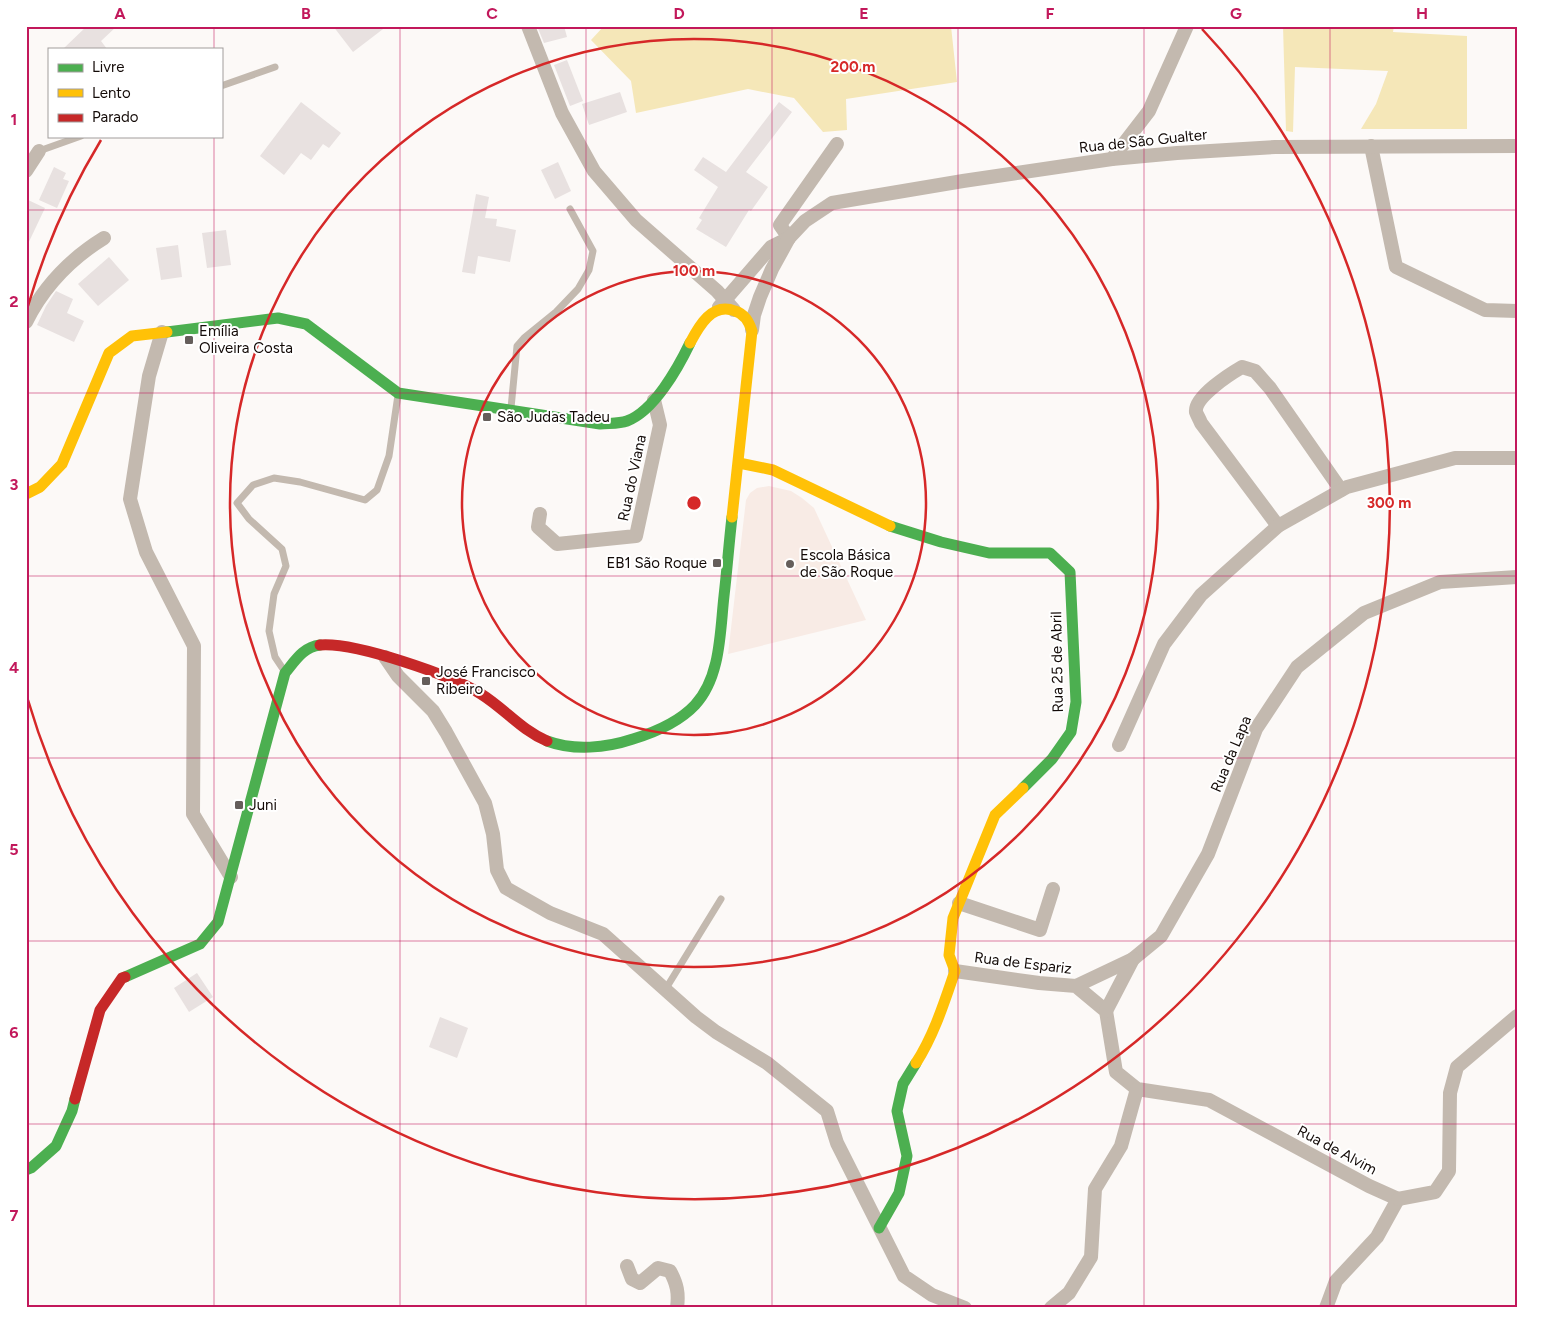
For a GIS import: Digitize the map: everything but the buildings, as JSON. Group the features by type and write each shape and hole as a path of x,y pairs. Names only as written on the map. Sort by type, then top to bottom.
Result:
{"street":[{"path":"26,494 40,487 62,464 109,353 132,336 278,318 306,324 398,393 600,424 628,420 654,400 684,356 699,326 706,317 729,305 636,220 594,171 562,113 528,26"},
{"path":"1112,159 1149,111 1187,26"},
{"path":"789,238 780,225 837,144"},
{"path":"1371,146 1396,267 1485,310 1517,311"},
{"name":"Rua de São Gualter","path":"729,305 772,269 789,238 805,221 832,204 1112,159 1275,147 1517,146"},
{"path":"26,171 39,151"},
{"path":"26,322 37,302 60,272 88,248 104,238"},
{"name":"Rua de São Gualter","path":"729,305 735,290 771,247 789,238"},
{"name":"Rua de São Gualter","path":"729,305 752,331"},
{"path":"26,1170 56,1146 72,1111 100,1010 122,978 200,944 218,922 232,877 285,673 298,657 311,646 333,644 385,657 452,678 480,692 513,721 534,735 554,744 576,748 599,748 654,732 679,719 697,703 709,680 716,658 739,463 752,331"},
{"path":"162,332 148,376 130,499 146,552 194,646 193,814 232,877"},
{"path":"1278,526 1201,423 1196,411 1198,401 1232,372 1242,367 1255,371 1270,388 1342,490"},
{"name":"Rua do Viana","path":"540,514 538,527 557,544 636,536 660,425 654,400"},
{"path":"1119,745 1164,644 1201,595 1278,526 1347,487 1455,458 1517,458"},
{"name":"Rua 25 de Abril","path":"739,463 773,470 885,525 941,542 989,553 1050,553 1070,572 1076,702 1071,732 1052,759 995,815 953,918 949,955 955,971"},
{"name":"Rua da Lapa","path":"1133,960 1161,936 1208,854 1256,729 1296,667 1364,612 1440,582 1517,577"},
{"path":"385,657 398,676 433,711 485,803 493,834 497,870 506,888 550,913 603,934 696,1018 768,1063 827,1111 837,1143 904,1276 932,1295 965,1308"},
{"path":"959,903 1040,930 1053,889"},
{"path":"1076,986 1133,960"},
{"path":"1051,1308 1069,1293 1091,1257 1095,1189 1121,1146 1137,1089 1116,1072 1106,1011 1133,960"},
{"path":"879,1228 899,1193 907,1156 898,1111 902,1084 924,1049 935,1027 955,971"},
{"name":"Rua de Espariz","path":"955,971 1039,983 1076,986 1106,1011"},
{"path":"1326,1308 1336,1281 1378,1237 1398,1199 1435,1192 1449,1171 1450,1093 1457,1067 1517,1016"},
{"name":"Rua de Alvim","path":"1137,1089 1209,1100 1369,1186 1398,1199"},
{"path":"627,1266 632,1279 640,1283 658,1268 670,1271 676,1282 678,1294 677,1308"}],"lane":[{"path":"222,86 275,67"},
{"path":"39,151 75,138"},
{"path":"511,411 517,346 556,312 578,289 589,270 593,251 570,209"},
{"path":"285,673 275,657 269,631 274,594 286,566 282,549 249,519 237,503 253,485 274,478 300,482 365,500 377,490 389,456 398,393"},
{"path":"665,990 721,899"}],"shaded area":[{"path":"604,26 951,26 957,82 846,99 847,130 823,132 794,98 748,89 636,113 631,81 591,40"},
{"path":"1283,26 1394,26 1393,32 1467,36 1467,129 1361,129 1376,104 1388,71 1295,67 1293,132 1286,131"},
{"name":"Escola Básica de São Roque","path":"769,486 791,491 814,508 866,620 728,654 746,500 750,493 757,488"}],"traffic: fast":[{"path":"167,332 278,318 306,324 398,393 600,424 627,421 647,408 656,399 672,376 690,343"},
{"path":"547,741 579,747 612,745 667,726 695,705 704,694 710,681 718,653 732,517"},
{"path":"890,526 941,542 989,553 1050,553 1070,572 1076,702 1071,732 1052,759 1023,788"},
{"path":"125,977 200,944 218,922 285,673 304,652 320,645"},
{"path":"879,1228 899,1193 907,1156 897,1111 903,1084 916,1063"},
{"path":"26,1170 31,1168 56,1146 72,1111 75,1099"}],"traffic: slow":[{"path":"690,343 707,317 720,310 727,309 741,314 748,322 752,331 732,517"},
{"path":"26,494 40,487 62,464 109,353 132,336 167,332"},
{"path":"739,463 773,470 890,526"},
{"path":"916,1063 943,1007 955,971 949,955 953,918 995,815 1023,788"}],"traffic: jam":[{"path":"320,645 336,645 378,654 426,669 467,686 498,706 529,731 547,741"},
{"path":"75,1099 100,1010 122,978 125,977"}],"place":[{"name":"Emília Oliveira Costa","path":"189,340"},
{"name":"São Judas Tadeu","path":"487,417"},
{"name":"EB1 São Roque","path":"717,563"},
{"name":"Escola Básica de São Roque","path":"790,564"},
{"name":"José Francisco Ribeiro","path":"426,681"},
{"name":"Juni","path":"239,805"}]}
